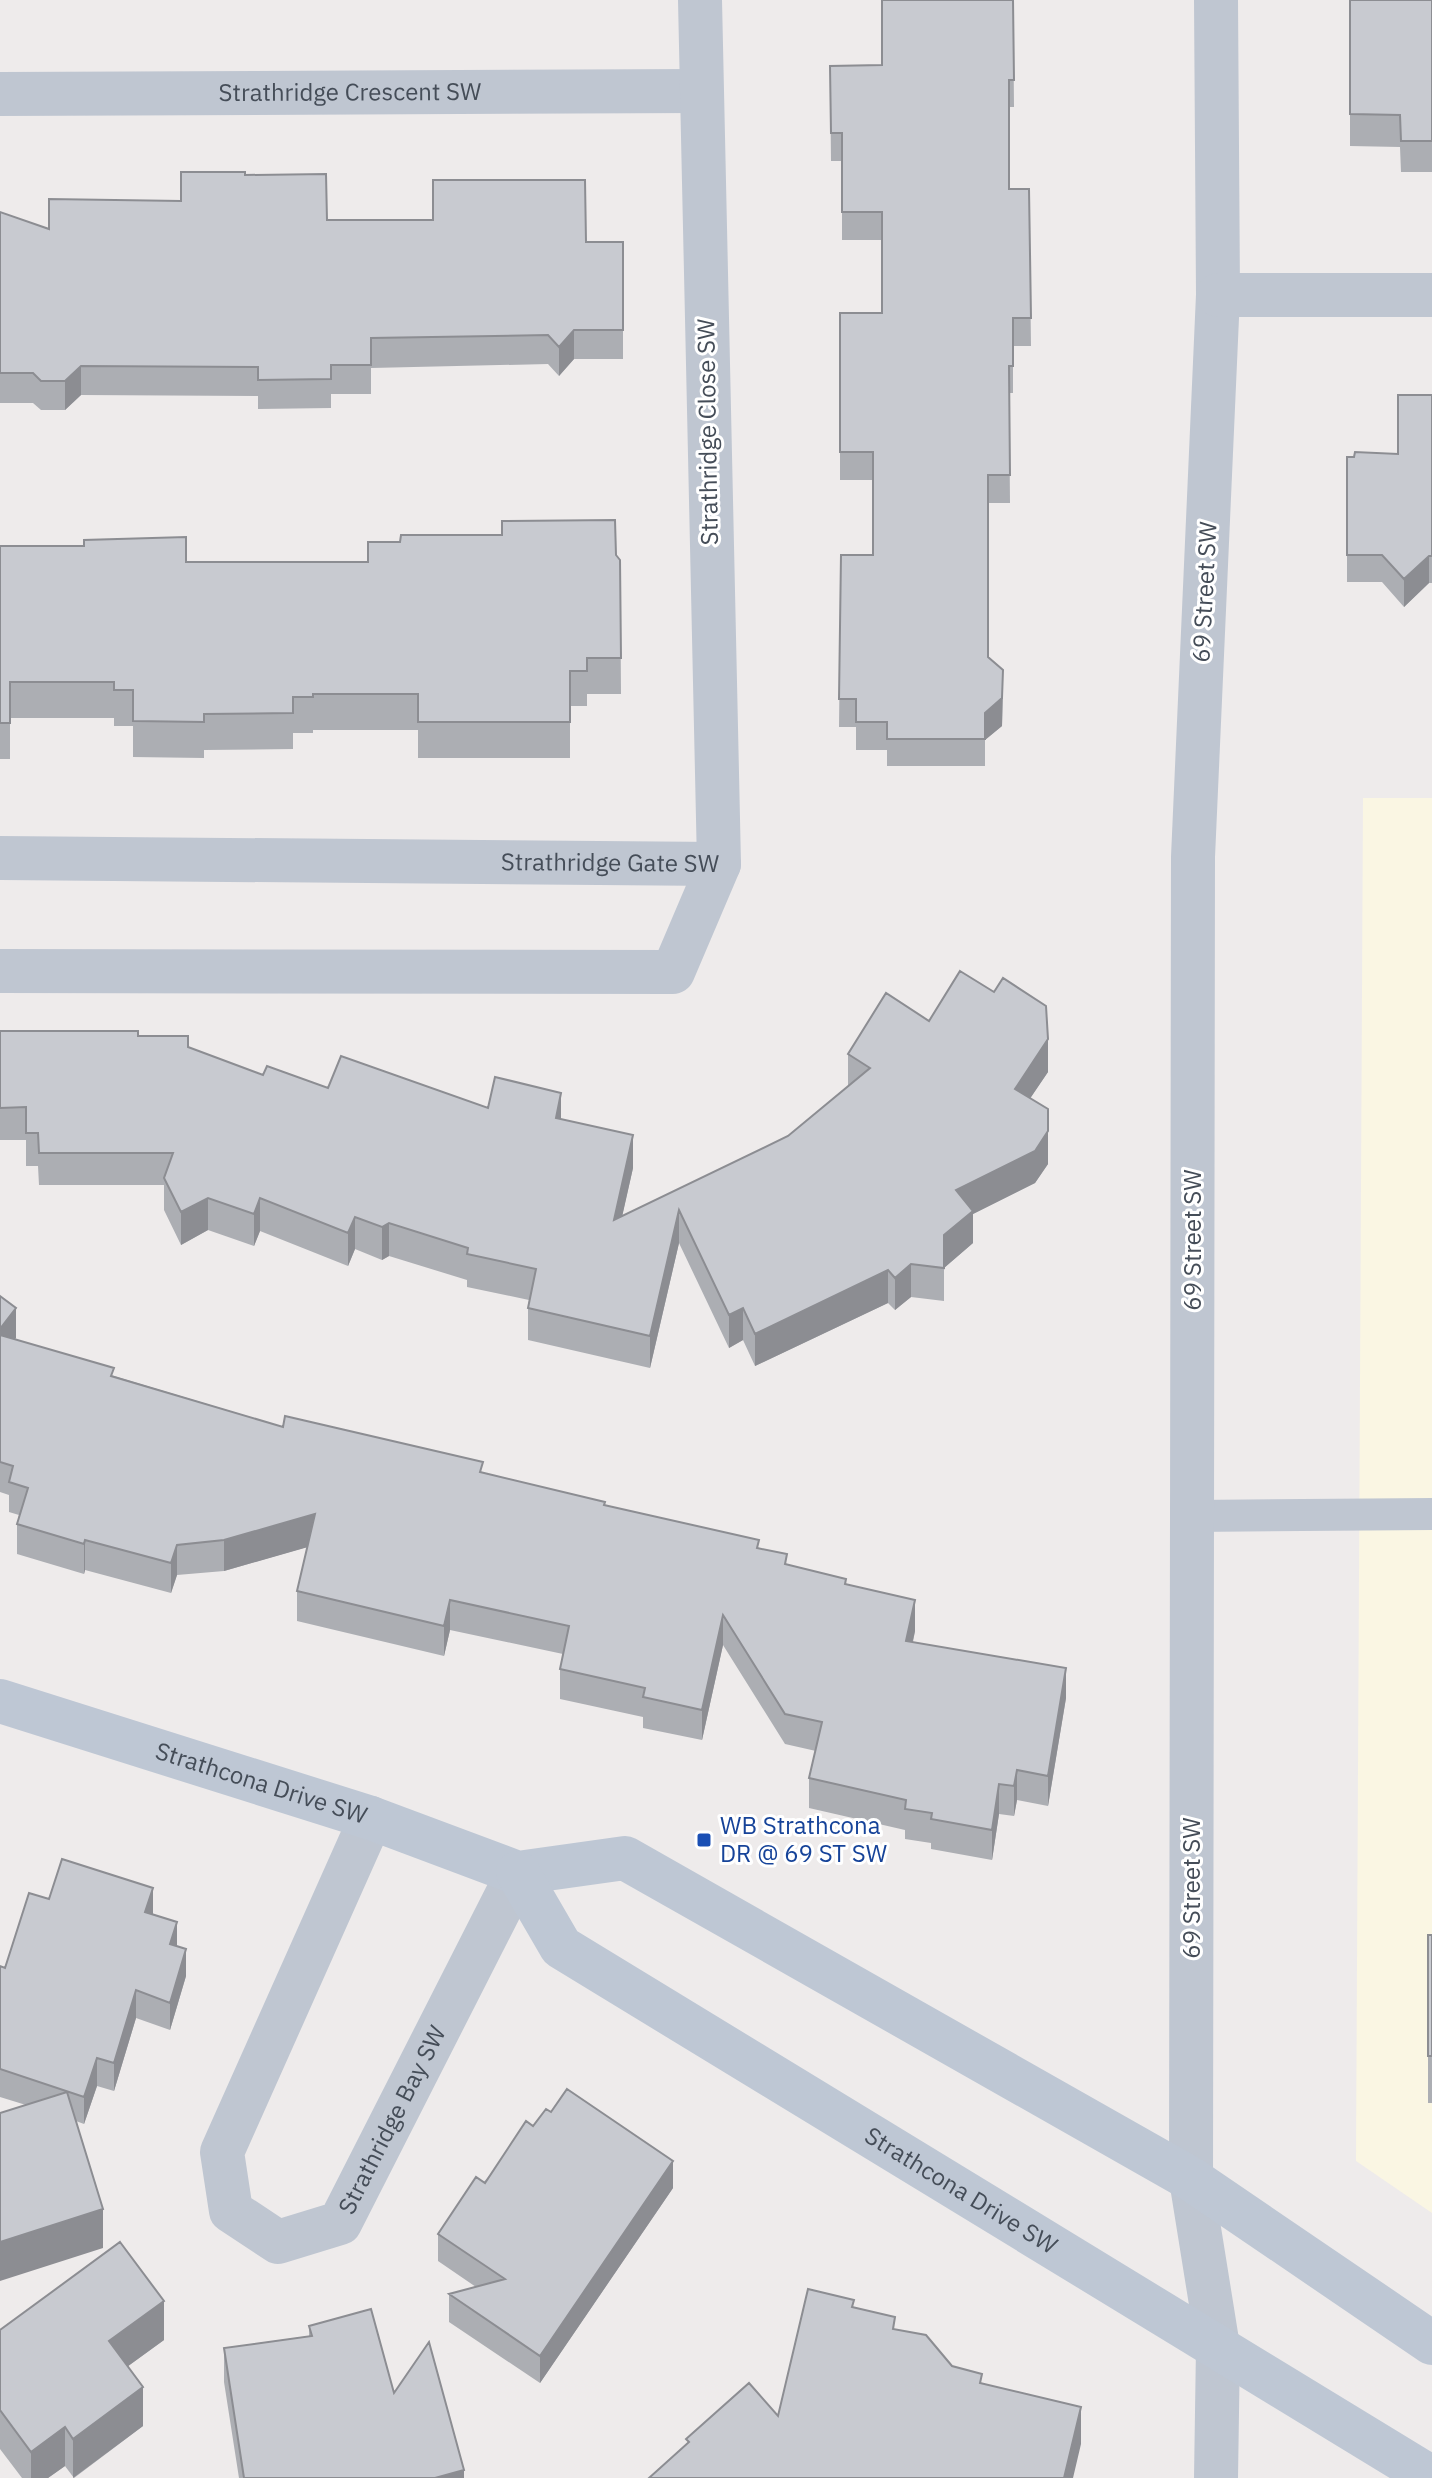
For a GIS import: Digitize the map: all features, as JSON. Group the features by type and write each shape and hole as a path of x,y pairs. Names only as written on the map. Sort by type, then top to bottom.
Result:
{"street":[{"name":"Strathridge Close SW","path":"700,0 719,864"},
{"name":"69 Street SW","path":"1216,0 1218,295 1193,857 1191,2179 1218,2347 1216,2478"},
{"name":"Strathridge Crescent SW","path":"0,94 700,91"},
{"path":"1218,295 1432,295"},
{"name":"Strathridge Gate SW","path":"0,858 719,864 673,972 0,971"},
{"name":"Strathcona Drive SW","path":"0,1701 371,1818 518,1873 625,1858 1191,2179 1432,2343"},
{"name":"Strathridge Bay SW","path":"371,1818 222,2152 231,2211 278,2242 340,2223 518,1873"},
{"name":"Strathcona Drive SW","path":"518,1873 561,1947 1432,2478"}],"lane":[{"path":"1193,1516 1432,1514"}],"shaded area":[{"path":"1363,798 1432,798 1432,2213 1356,2161"}],"building":[{"path":"882,0 1013,0 1014,80 1009,80 1009,189 1029,189 1031,318 1013,318 1013,366 1009,366 1010,475 988,475 988,657 1003,670 1002,698 985,713 985,739 887,739 887,722 856,722 856,699 839,699 841,555 873,555 873,452 840,452 840,313 882,313 882,212 842,212 842,133 831,133 830,66 882,65"},
{"path":"1350,0 1432,0 1432,141 1401,141 1400,115 1350,114"},
{"path":"181,172 326,174 327,220 433,220 433,180 585,180 586,242 623,242 623,330 574,330 559,347 548,335 371,338 371,365 331,365 331,379 258,380 258,367 81,366 65,381 41,381 33,373 0,373 0,212 49,229 49,199 181,201"},
{"path":"1398,395 1432,395 1432,556 1404,579 1382,555 1347,555 1347,457 1354,457 1355,452 1398,454"},
{"path":"615,520 616,555 620,560 621,658 587,658 587,671 570,671 570,722 418,722 418,694 313,694 313,697 293,697 293,713 204,714 204,722 133,721 133,690 114,690 114,682 10,682 10,723 0,723 0,546 84,546 84,540 186,537 186,562 368,562 368,542 400,542 401,535 502,535 502,521"},
{"path":"960,971 994,992 1003,978 1046,1006 1048,1039 1015,1089 1048,1109 1048,1131 1035,1151 956,1190 973,1211 944,1235 944,1268 911,1264 895,1278 888,1270 755,1334 743,1308 729,1315 679,1210 650,1336 528,1308 536,1269 467,1254 468,1248 389,1223 382,1227 355,1217 348,1233 260,1198 254,1214 208,1198 181,1212 164,1178 173,1153 39,1153 38,1133 26,1133 26,1107 0,1108 0,1031 138,1031 138,1036 188,1036 188,1047 263,1075 267,1066 328,1088 341,1056 488,1108 495,1077 561,1093 556,1118 633,1135 614,1220 788,1136 870,1068 848,1054 886,993 929,1021"},
{"path":"0,1296 16,1308 0,1329"},
{"path":"0,1335 114,1368 111,1376 283,1427 285,1416 483,1462 480,1472 605,1502 604,1505 759,1540 757,1548 787,1554 785,1564 846,1579 845,1584 915,1600 906,1641 1066,1668 1048,1776 1017,1770 1014,1786 999,1784 992,1830 931,1819 932,1813 905,1809 906,1800 809,1778 822,1722 785,1714 723,1615 702,1710 643,1697 645,1688 560,1669 569,1626 450,1600 444,1626 297,1591 315,1514 224,1540 177,1545 171,1563 85,1540 84,1544 17,1524 28,1488 9,1482 13,1466 0,1462"},
{"path":"62,1859 153,1888 145,1912 177,1922 170,1944 186,1949 170,2003 136,1990 114,2063 97,2058 84,2097 0,2069 0,1966 5,1968 29,1893 49,1899"},
{"path":"1428,1935 1432,1935 1432,2056 1428,2056"},
{"path":"567,2089 673,2161 540,2356 449,2294 505,2279 438,2234 476,2177 485,2183 526,2121 533,2126 546,2109 551,2112"},
{"path":"67,2092 103,2209 0,2242 0,2113"},
{"path":"120,2242 164,2301 109,2341 143,2387 73,2439 65,2427 31,2452 0,2410 0,2330"},
{"path":"808,2289 854,2300 852,2307 895,2317 893,2329 926,2335 952,2366 982,2374 980,2383 1081,2407 1064,2478 649,2478 689,2442 686,2439 749,2383 778,2416"},
{"path":"371,2309 394,2393 429,2342 464,2470 435,2478 244,2478 224,2348 312,2336 309,2326"}],"place":[{"name":"WB Strathcona DR @ 69 ST SW","path":"704,1840"}]}
